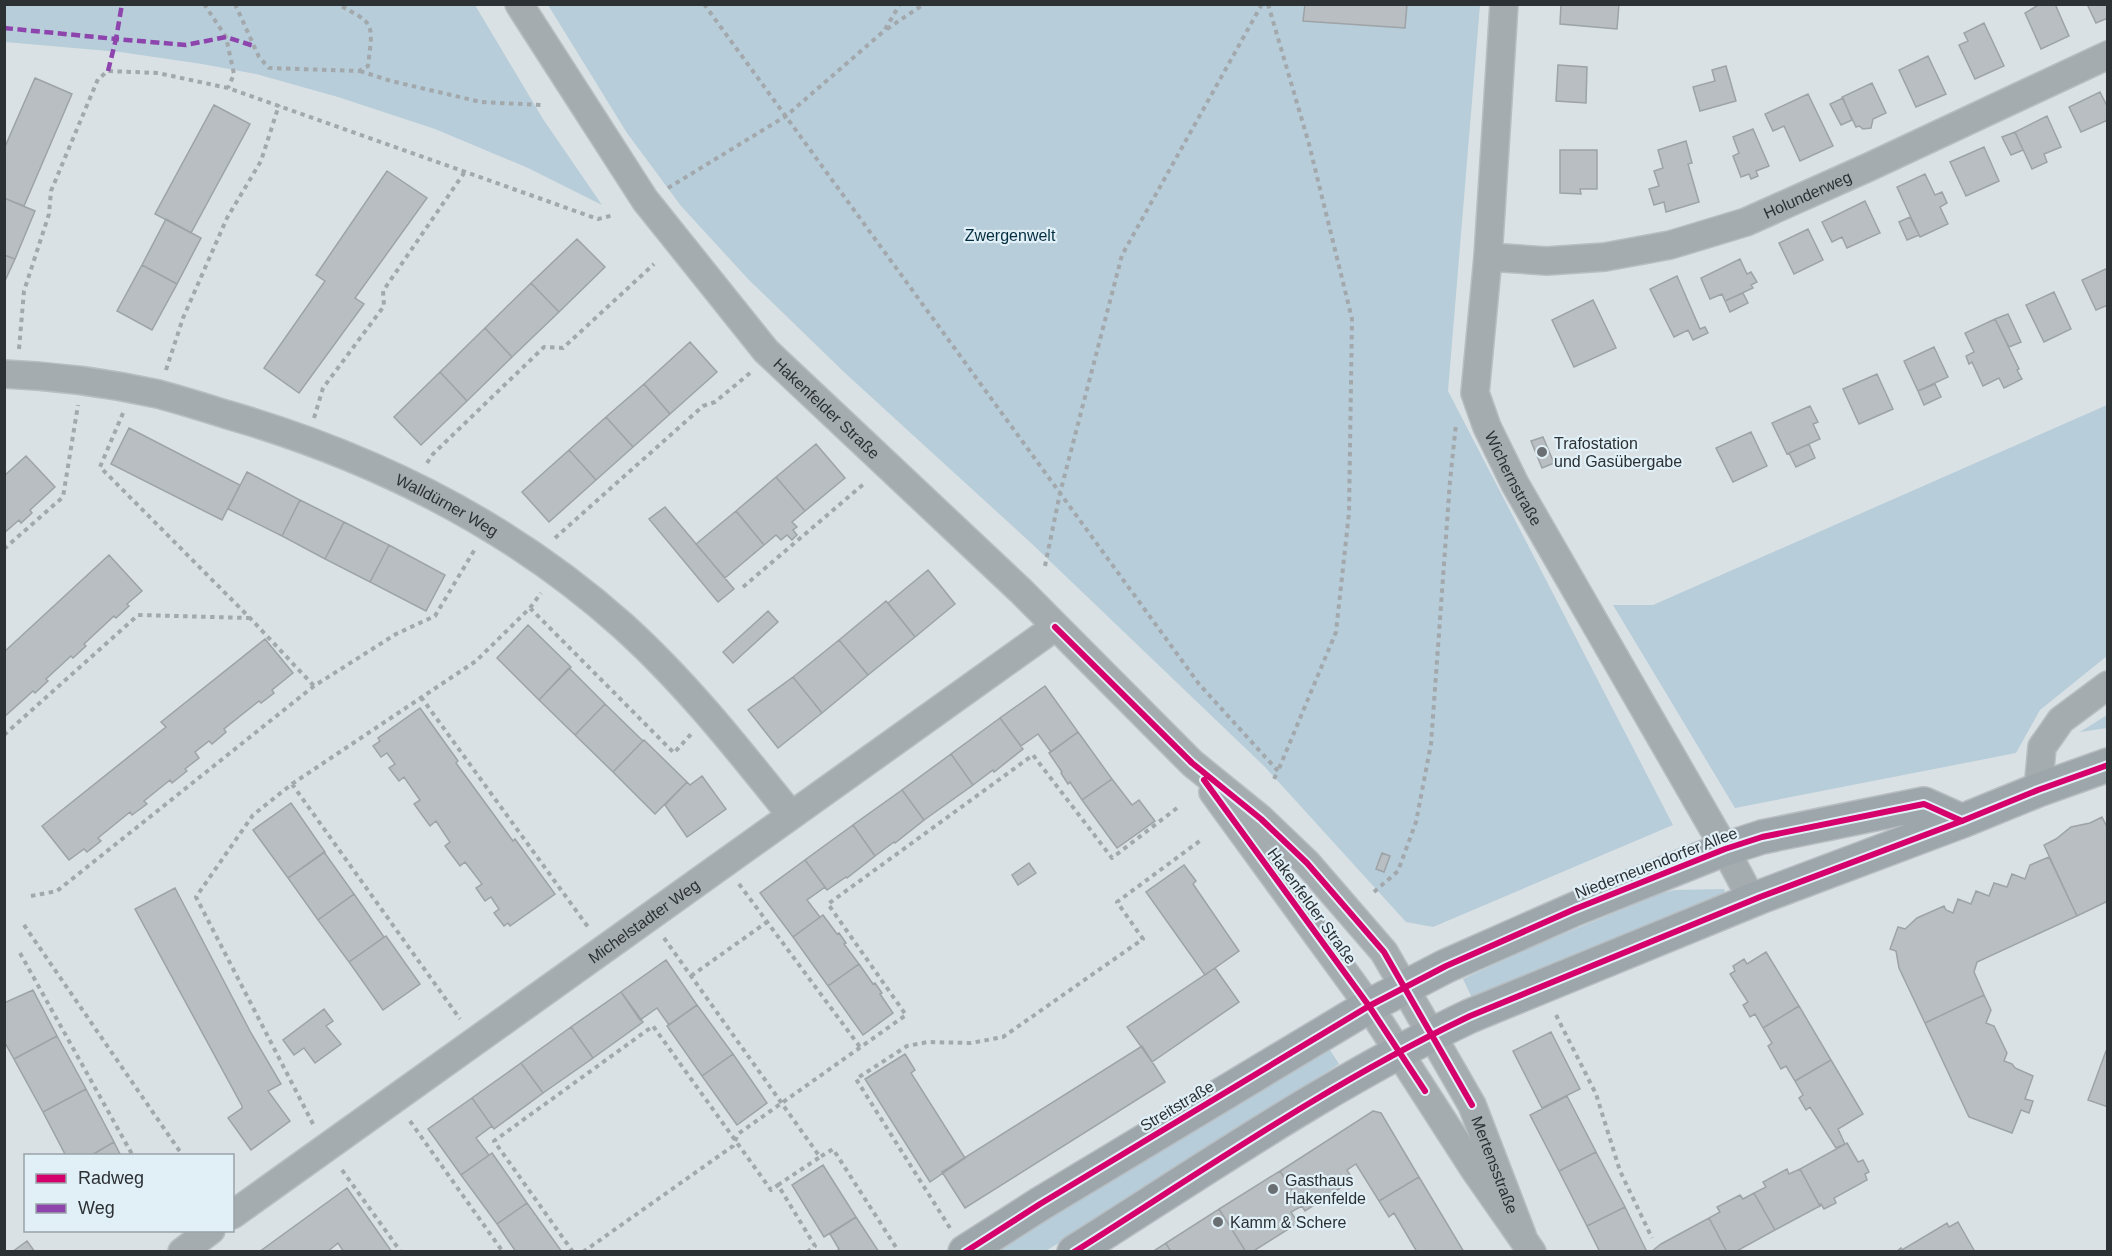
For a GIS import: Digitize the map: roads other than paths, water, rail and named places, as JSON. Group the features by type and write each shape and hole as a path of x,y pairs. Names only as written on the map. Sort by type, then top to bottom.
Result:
{"main road":[{"path":"1074,1251 1329,1091 1432,1034 1470,1016 1752,900 2108,765"},
{"name":"Niederneuendorfer Allee","path":"1405,986 1575,909 1725,849 1762,837 1924,804 1962,821"},
{"name":"Streitstraße","path":"965,1251 1405,986"}],"street":[{"name":"Hakenfelder Straße","path":"519,4 645,200 766,351 1021,591 1192,763 1261,819 1307,863 1384,952 1432,1034"},
{"name":"Wichernstraße","path":"1504,4 1488,257 1475,393 1487,427 1515,484 1752,900"},
{"name":"Holunderweg","path":"1488,257 1547,261 1605,257 1670,245 1746,222 2108,55"},
{"name":"Walldürner Weg","path":"11,367 159,395 253,422 380,469 481,522 583,592 623,626 693,695 791,815"},
{"name":"Michelstadter Weg","path":"234,1214 1055,627"},
{"path":"2038,790 2042,747 2061,720 2091,695 2108,685"},
{"name":"Hakenfelder Straße","path":"1192,763 1369,1006 1399,1052"},
{"name":"Mertensstraße","path":"1432,1034 1472,1105 1527,1243"},
{"name":"Mertensstraße","path":"1399,1052 1474,1168 1527,1243"},
{"path":"182,1251 208,1232"}],"place":[{"name":"Trafostation und Gasübergabe","path":"1542,452"},
{"name":"Gasthaus Hakenfelde","path":"1273,1189"},
{"name":"Kamm & Schere","path":"1218,1222"}],"park label":[{"name":"Zwergenwelt","path":"1010,235"}]}
